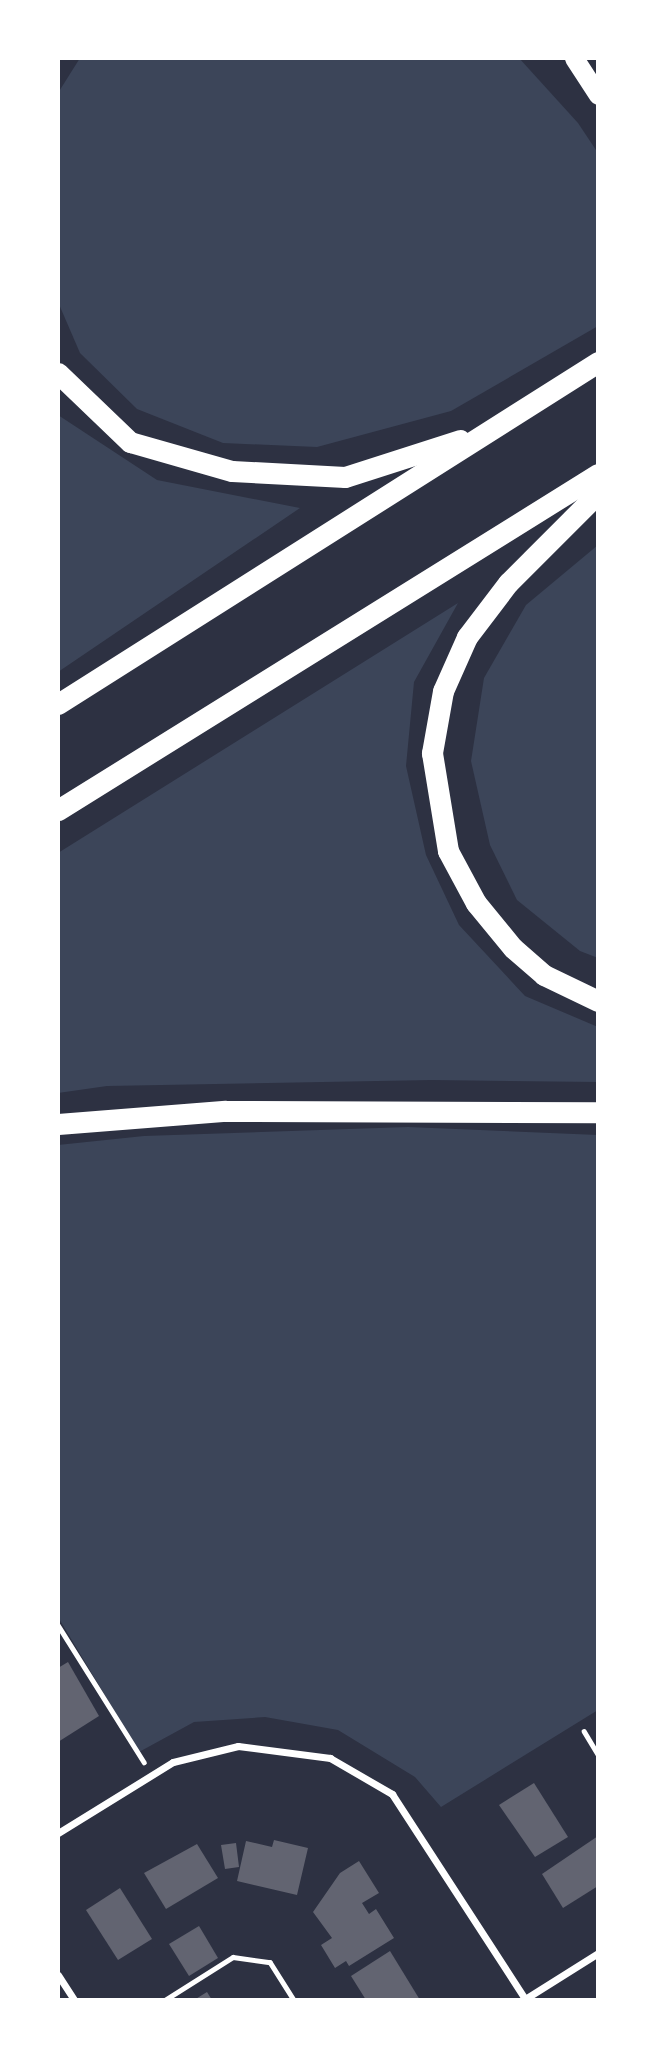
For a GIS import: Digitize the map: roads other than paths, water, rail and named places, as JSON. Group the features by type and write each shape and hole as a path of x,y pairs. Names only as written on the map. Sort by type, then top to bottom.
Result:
{"highway":[{"path":"574,58 598,95"},
{"path":"58,704 598,362"},
{"path":"58,373 131,442 232,471 345,477 488,431"},
{"path":"58,810 598,474"},
{"path":"598,493 508,583 467,637 443,691 432,752 449,851 476,903 513,947 544,975 598,1001"},
{"path":"58,1124 225,1111 598,1112"}],"street":[{"path":"58,1833 173,1762 238,1746 330,1758 392,1794 525,2000 598,1953"},
{"path":"58,1975 74,2000"}]}
